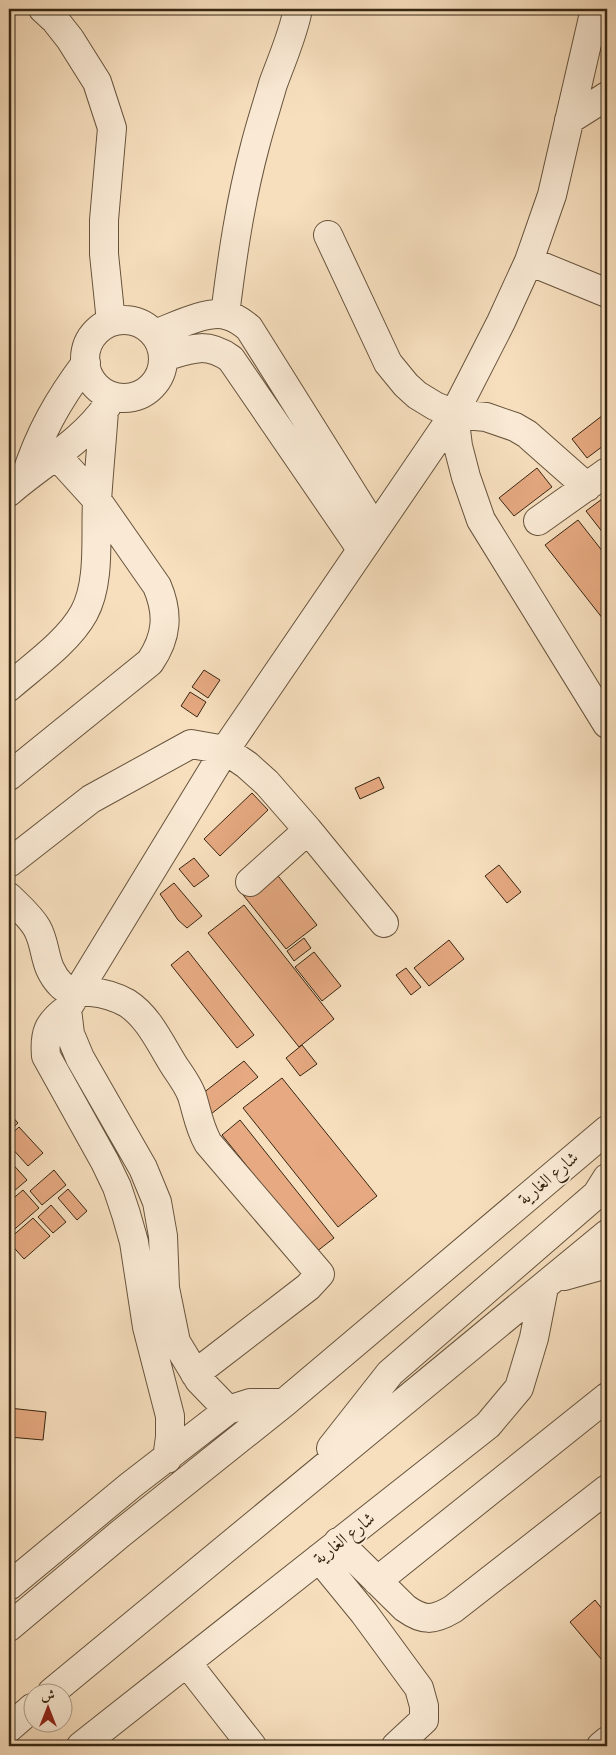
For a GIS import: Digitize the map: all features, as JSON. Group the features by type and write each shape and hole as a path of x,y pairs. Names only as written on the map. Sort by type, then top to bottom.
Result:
{"street":[{"path":"43,9 55,20 70,39 97,82 112,128 104,220 104,254 111,322"},
{"path":"225,315 232,258 242,202 273,85 295,24 298,9"},
{"path":"167,1459 170,1416 147,1327 150,1266 161,1219 151,1185 80,1058 70,1034 72,1001 225,750 454,414 501,322 529,261 552,195 595,9"},
{"path":"569,120 607,96"},
{"path":"328,235 392,369 417,395 435,406 454,414 486,417 515,427 597,480 538,521"},
{"path":"529,261 607,293"},
{"path":"159,346 211,314 225,315 238,320 249,328 368,539"},
{"path":"9,687 70,634 84,612 91,595 95,570 97,500 109,404 87,374 86,349 91,338 99,329 111,322 122,320 134,321 146,326 159,346 163,370 157,381 149,390 139,396 109,404 90,427 57,456 17,485"},
{"path":"159,346 204,347 223,353 231,359 368,539"},
{"path":"17,485 49,417 66,389 86,363"},
{"path":"454,414 458,446 466,477 482,520 607,724"},
{"path":"9,776 150,662 163,639 166,626 163,598 157,586 97,500 57,456"},
{"path":"9,863 91,799 191,744 225,750 247,765 267,783 384,923"},
{"path":"250,882 308,830"},
{"path":"9,896 33,921 37,928 48,967 72,1001"},
{"path":"72,1001 90,992 116,997 138,1011 186,1084 192,1097 198,1122 208,1143 320,1274 308,1287 195,1374"},
{"name":"شارع الغارية","path":"9,1626 284,1402 607,1130"},
{"path":"299,1489 390,1373 597,1194 607,1176 605,1161 596,1152 580,1152"},
{"path":"64,1682 607,1234"},
{"path":"548,1284 607,1264"},
{"path":"150,1266 169,1315 176,1342 199,1380 228,1410"},
{"name":"شارع الغارية","path":"81,1746 488,1425 519,1388 548,1284"},
{"path":"378,1581 607,1397"},
{"path":"9,1586 131,1485 228,1410 250,1403 284,1402"},
{"path":"120,1534 131,1485"},
{"path":"329,1550 378,1581 405,1608 416,1616 428,1619 441,1616 453,1609 607,1489"},
{"path":"329,1550 364,1613 419,1688 424,1706 424,1720 396,1746"},
{"path":"187,1663 252,1746"},
{"path":"9,1728 22,1717"},
{"path":"601,1746 607,1741"}],"building":[{"path":"607,412 607,443 587,458 572,439"},
{"path":"537,468 552,487 514,516 499,498"},
{"path":"602,499 607,505 607,538 586,511"},
{"path":"578,520 607,557 607,624 545,545"},
{"path":"204,670 220,680 208,698 192,687"},
{"path":"190,692 206,702 197,717 181,706"},
{"path":"379,777 384,788 360,799 355,788"},
{"path":"252,793 268,810 220,856 204,839"},
{"path":"194,858 209,876 194,887 179,869"},
{"path":"499,865 521,892 507,903 485,876"},
{"path":"271,867 317,925 286,949 240,891"},
{"path":"174,883 202,916 187,928 178,920 160,894"},
{"path":"244,905 334,1019 299,1047 208,933"},
{"path":"304,938 311,948 294,961 287,951"},
{"path":"449,940 464,959 429,986 414,968"},
{"path":"188,951 254,1035 237,1048 171,965"},
{"path":"314,952 341,986 322,1001 295,967"},
{"path":"406,968 421,987 411,995 396,975"},
{"path":"302,1045 317,1064 300,1076 286,1058"},
{"path":"244,1061 258,1077 206,1118 193,1101"},
{"path":"282,1078 377,1196 338,1227 243,1108"},
{"path":"9,1113 18,1123 9,1131"},
{"path":"240,1120 334,1238 316,1252 222,1135"},
{"path":"19,1127 43,1153 28,1166 9,1145 9,1136"},
{"path":"9,1160 27,1180 14,1191 9,1185"},
{"path":"54,1170 66,1185 42,1205 30,1191"},
{"path":"68,1189 87,1211 77,1220 58,1198"},
{"path":"23,1190 39,1208 9,1234 9,1202"},
{"path":"51,1205 66,1222 53,1233 38,1217"},
{"path":"33,1218 50,1236 24,1259 9,1242 9,1239"},
{"path":"9,1408 46,1412 43,1440 9,1437"},
{"path":"595,1600 607,1615 607,1666 570,1622"}]}
